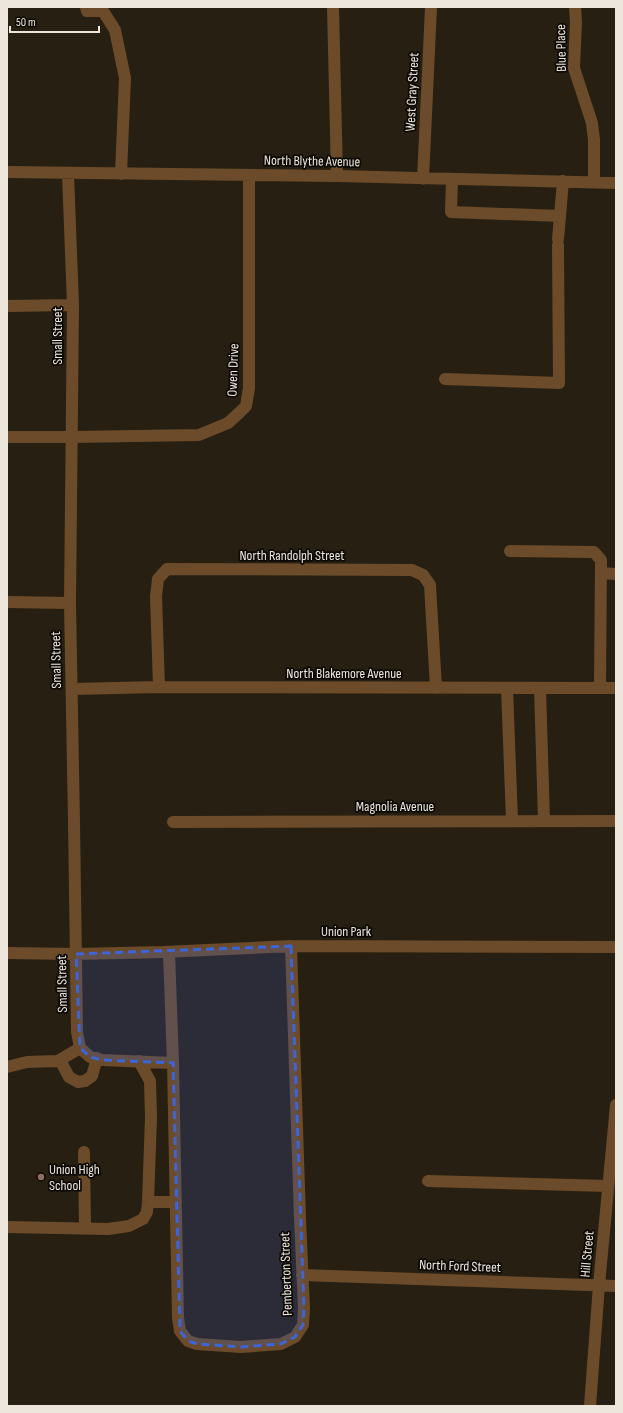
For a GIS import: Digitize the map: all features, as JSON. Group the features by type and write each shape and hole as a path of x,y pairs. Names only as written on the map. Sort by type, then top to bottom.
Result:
{"street":[{"path":"86,7 87,11 103,11 115,30 125,78 121,174"},
{"path":"333,7 338,176"},
{"name":"West Gray Street","path":"423,179 431,7"},
{"name":"Blue Place","path":"575,7 576,22 574,68 592,123 594,140 594,182"},
{"name":"North Blythe Avenue","path":"7,172 68,174 338,176 616,183"},
{"name":"Small Street","path":"68,174 72,305 70,603 77,1032 80,1048"},
{"name":"Owen Drive","path":"7,437 199,435 228,422 246,406 249,388 249,176"},
{"path":"452,179 451,212 560,216"},
{"path":"444,379 559,384 558,242 563,181"},
{"path":"7,306 72,305"},
{"path":"510,551 594,552 601,560 600,688"},
{"name":"North Randolph Street","path":"159,687 156,596 158,579 167,570 412,570 423,575 430,585 436,688"},
{"path":"601,573 616,574"},
{"path":"7,602 70,603"},
{"name":"North Blakemore Avenue","path":"72,689 159,687 616,688"},
{"path":"507,688 512,821"},
{"path":"540,688 544,821"},
{"name":"Magnolia Avenue","path":"173,822 616,821"},
{"name":"Union Park","path":"7,953 76,954 169,952 291,946 616,947"},
{"name":"Pemberton Street","path":"169,952 174,1063 178,1318 180,1331 188,1341 197,1344 241,1347 281,1344 295,1337 303,1326 304,1308 291,946"},
{"path":"7,1067 27,1062 58,1061 80,1048 90,1057 174,1063"},
{"path":"60,1060 69,1077 78,1082 85,1081 92,1076 98,1058"},
{"path":"7,1227 108,1229 130,1226 143,1219 147,1212 148,1202 151,1117 150,1081 139,1061"},
{"name":"Hill Street","path":"590,1406 599,1285 616,1105"},
{"path":"84,1152 85,1228"},
{"path":"428,1181 608,1186"},
{"path":"148,1202 176,1202"},
{"name":"North Ford Street","path":"302,1275 616,1286"}],"highlighted area":[{"path":"291,946 304,1308 303,1325 295,1337 281,1344 241,1347 197,1344 188,1341 180,1331 173,1063 102,1060 90,1057 80,1048 76,954"}],"place":[{"name":"Union High School","path":"41,1177"}]}
